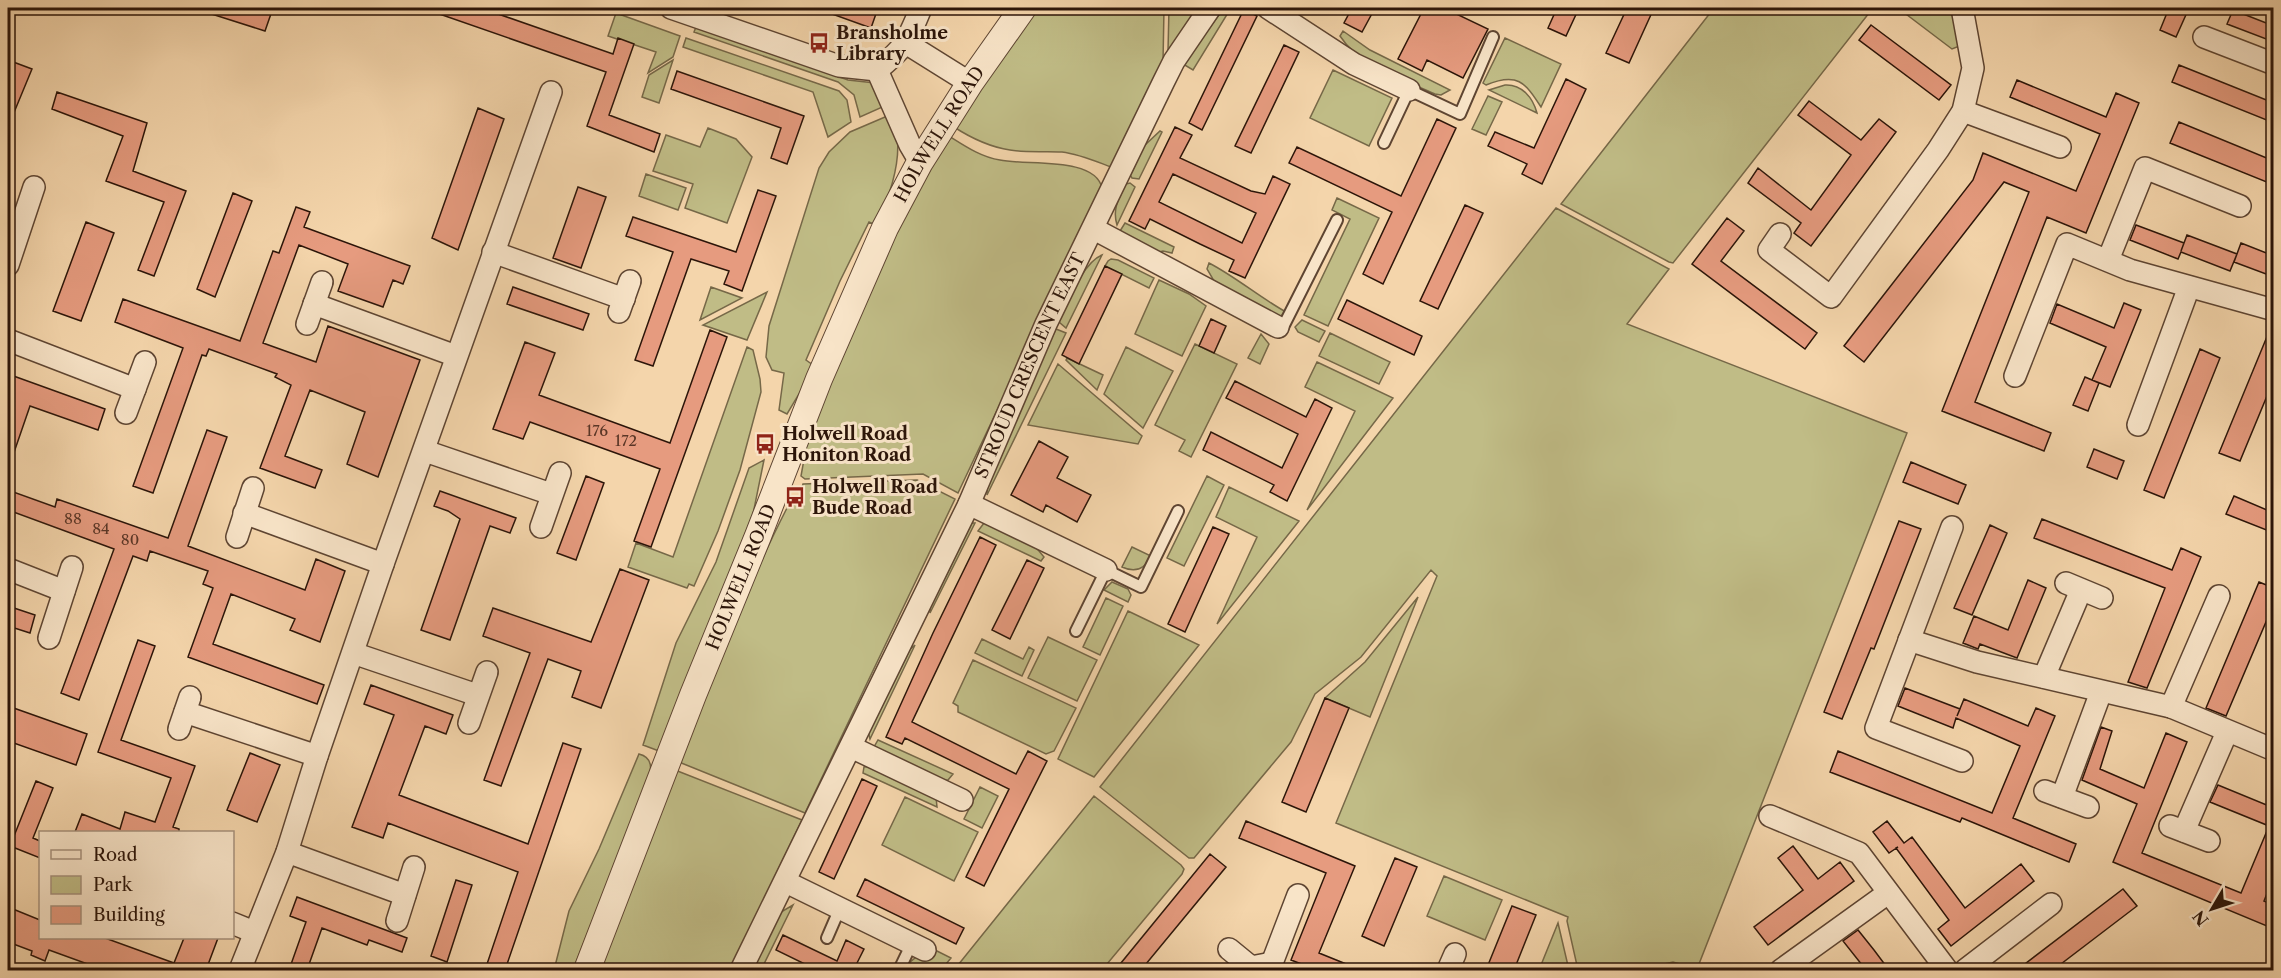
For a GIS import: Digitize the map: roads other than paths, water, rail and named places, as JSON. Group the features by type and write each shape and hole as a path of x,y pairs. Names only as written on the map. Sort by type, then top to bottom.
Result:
{"street":[{"path":"671,8 839,66 877,70 898,53 906,43 921,8"},
{"name":"HOLWELL ROAD","path":"586,970 819,379 885,228 920,162 970,83 1023,8"},
{"name":"STROUD CRESCENT EAST","path":"741,970 969,504 1046,324 1174,61 1210,8"},
{"path":"1268,8 1354,64 1409,90"},
{"path":"1780,234 1769,250 1831,297 1938,150 1963,111 1973,68 1962,8"},
{"path":"2204,37 2274,64"},
{"path":"906,43 970,83"},
{"path":"877,70 910,145 920,162"},
{"path":"240,970 287,852 316,756 551,92"},
{"path":"1963,111 2060,147"},
{"path":"2108,260 2145,168 2240,206"},
{"path":"8,265 17,207 34,186"},
{"path":"1094,229 1283,329"},
{"path":"2014,376 2067,244 2130,270 2274,310"},
{"path":"494,252 624,298"},
{"path":"307,324 322,282"},
{"path":"2138,425 2188,287"},
{"path":"314,304 456,356"},
{"path":"8,340 135,389"},
{"path":"126,412 145,362"},
{"path":"424,451 551,494"},
{"path":"541,527 560,473"},
{"path":"237,537 253,488"},
{"path":"969,504 1106,570"},
{"path":"244,513 383,564"},
{"path":"1952,527 1876,728 1962,761"},
{"path":"49,638 72,567"},
{"path":"8,569 64,591"},
{"path":"2043,677 2073,586 2102,598"},
{"path":"2171,707 2221,596"},
{"path":"1909,640 1946,654 2171,707 2274,750"},
{"path":"352,653 477,695"},
{"path":"469,723 487,672"},
{"path":"2088,807 2053,794 2101,692"},
{"path":"185,713 316,756"},
{"path":"2209,841 2177,829 2227,732"},
{"path":"851,747 962,800"},
{"path":"1770,816 1859,854 1947,970"},
{"path":"287,852 405,895"},
{"path":"397,921 414,867"},
{"path":"786,882 918,947"},
{"path":"1781,970 1888,892"},
{"path":"1229,949 1251,967 1273,967 1298,895"},
{"path":"1965,970 2051,904"},
{"path":"234,924 254,932"}],"lane":[{"path":"1384,143 1409,90 1460,114 1493,37"},
{"path":"1283,329 1337,220"},
{"path":"1076,631 1106,570 1141,587 1178,511"},
{"path":"827,938 840,908"},
{"path":"900,970 918,947"}],"place":[{"name":"Bransholme Library","path":"819,43"},
{"name":"Holwell Road Honiton Road","path":"765,444"},
{"name":"Holwell Road Bude Road","path":"795,497"}]}
